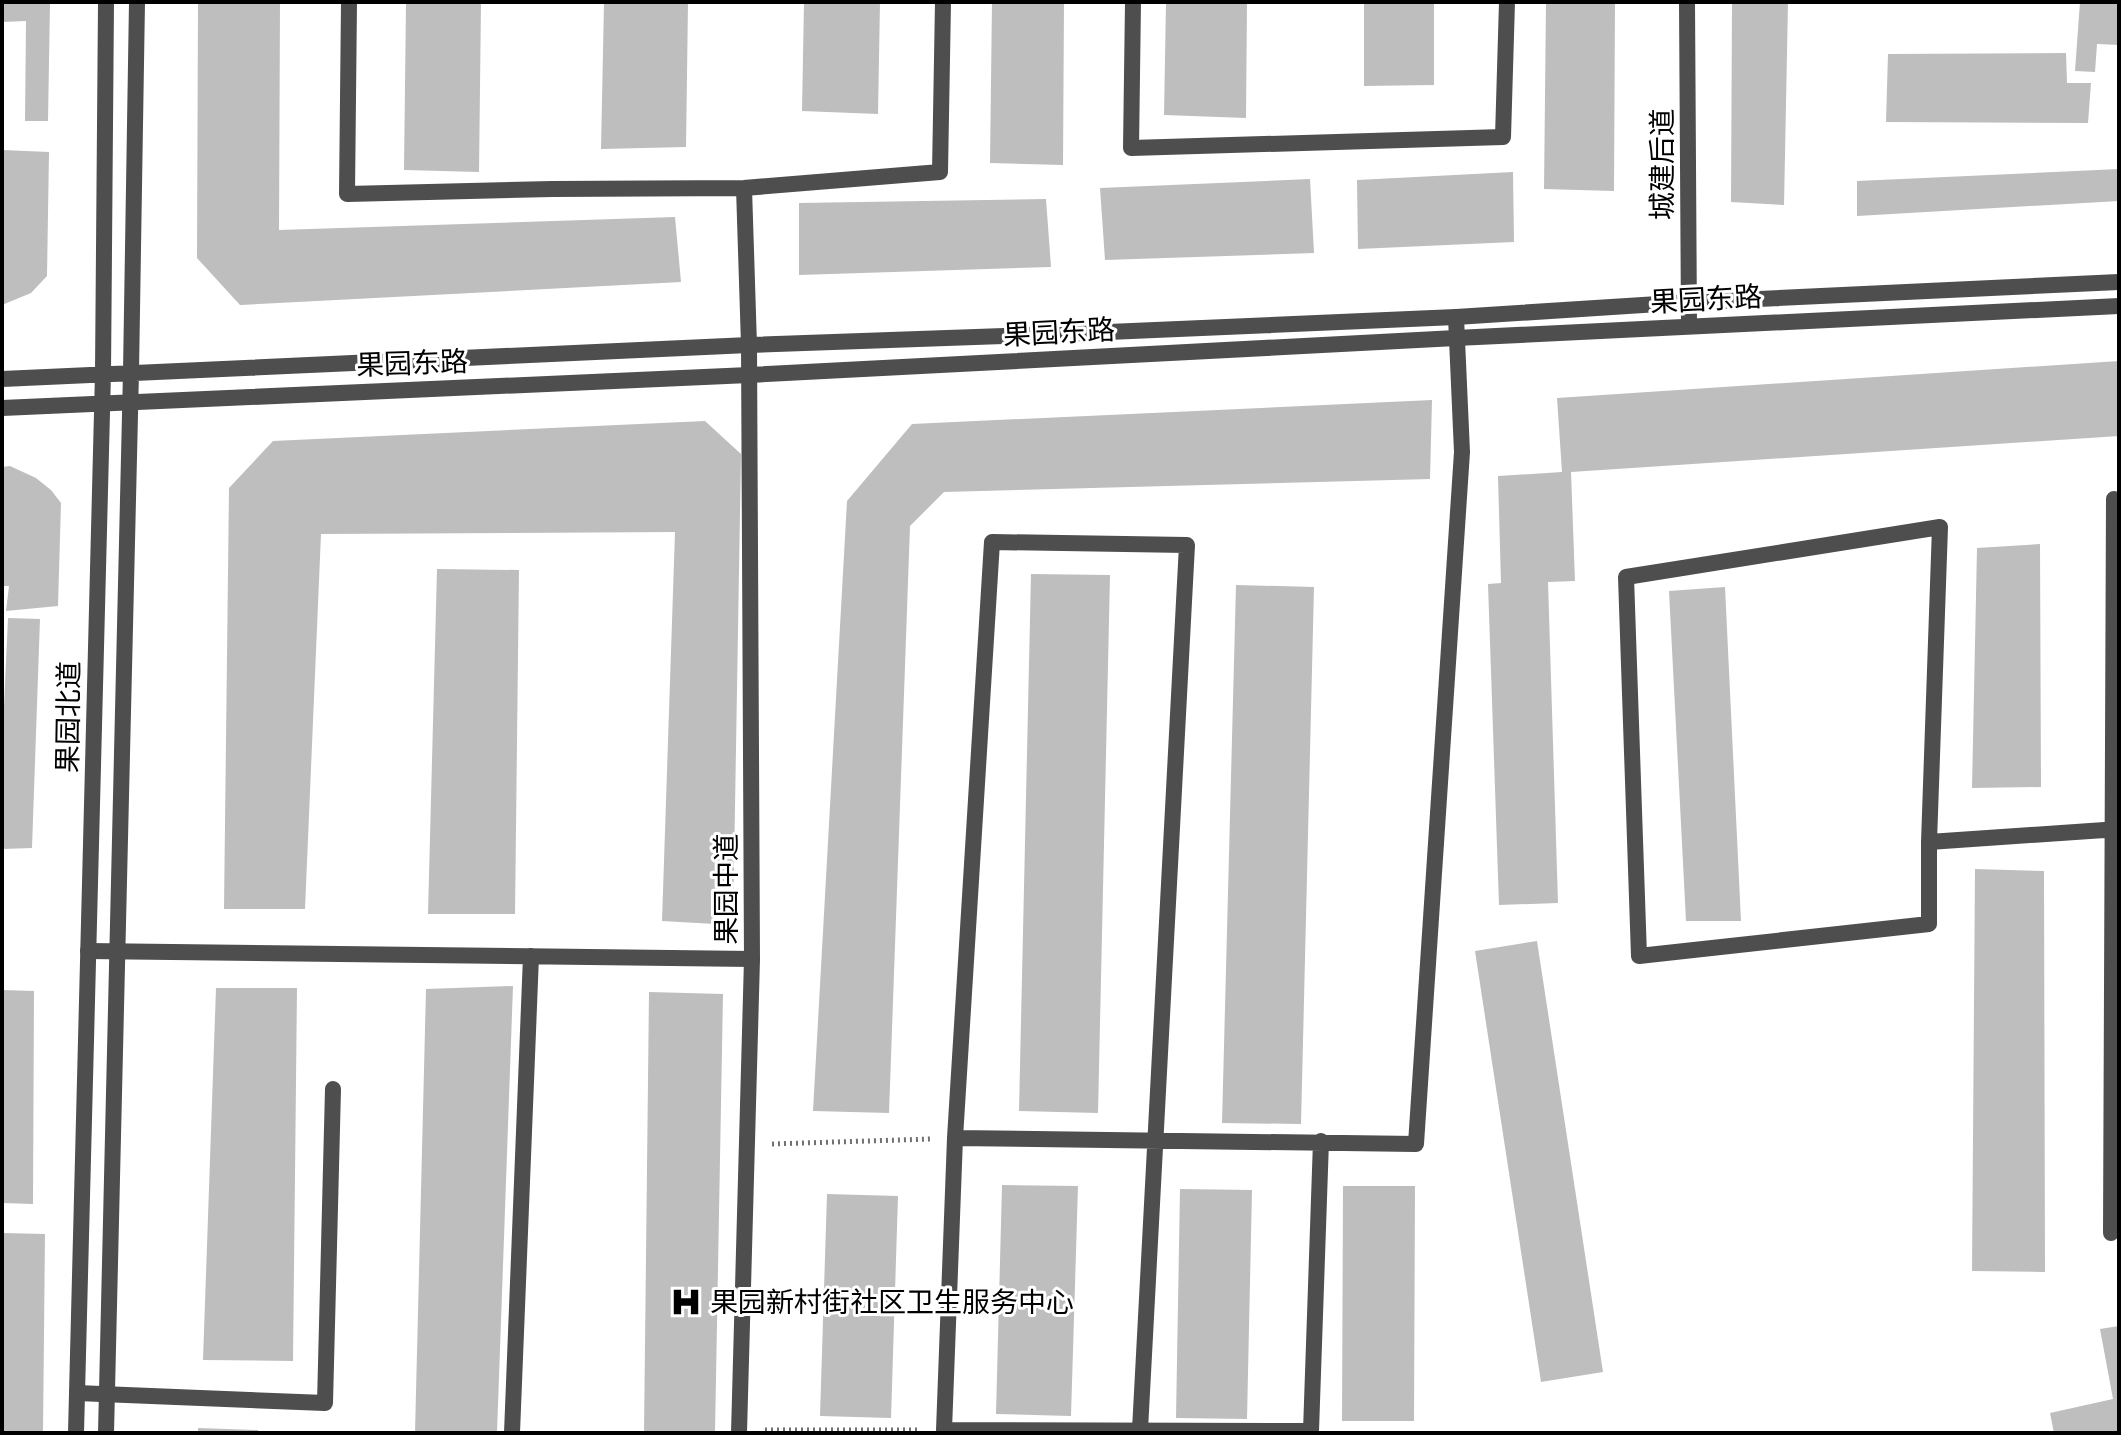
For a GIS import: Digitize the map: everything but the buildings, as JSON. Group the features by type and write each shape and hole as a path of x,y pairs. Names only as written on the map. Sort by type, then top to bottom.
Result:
{"street":[{"name":"果园北道","path":"76,1433 103,373 106,2"},
{"name":"果园北道","path":"106,1433 137,2"},
{"path":"349,2 347,194 744,188 940,172 943,2"},
{"path":"1133,2 1131,148 1503,137 1507,2"},
{"name":"城建后道","path":"1687,2 1689,326"},
{"name":"果园中道","path":"739,1431 752,959 749,345 744,188"},
{"name":"果园东路","path":"2,379 1456,317 1689,302 2119,282"},
{"name":"果园东路","path":"2,408 749,375 2119,306"},
{"path":"955,1138 1416,1144 1462,452 1456,317"},
{"path":"2111,1233 2116,830 2114,499"},
{"path":"1940,527 1929,842 1929,924 1639,956 1626,577 1940,527"},
{"path":"1140,1430 1187,545 992,542 955,1138 944,1430 1311,1431 1321,1141"},
{"path":"1929,842 2116,830"},
{"path":"88,951 752,959"},
{"path":"512,1433 531,956"},
{"path":"77,1393 325,1403 333,1089"}],"path":[{"path":"748,1144 955,1138"},
{"path":"739,1431 944,1430"}],"place":[{"name":"果园新村街社区卫生服务中心","path":"686,1302"}]}
